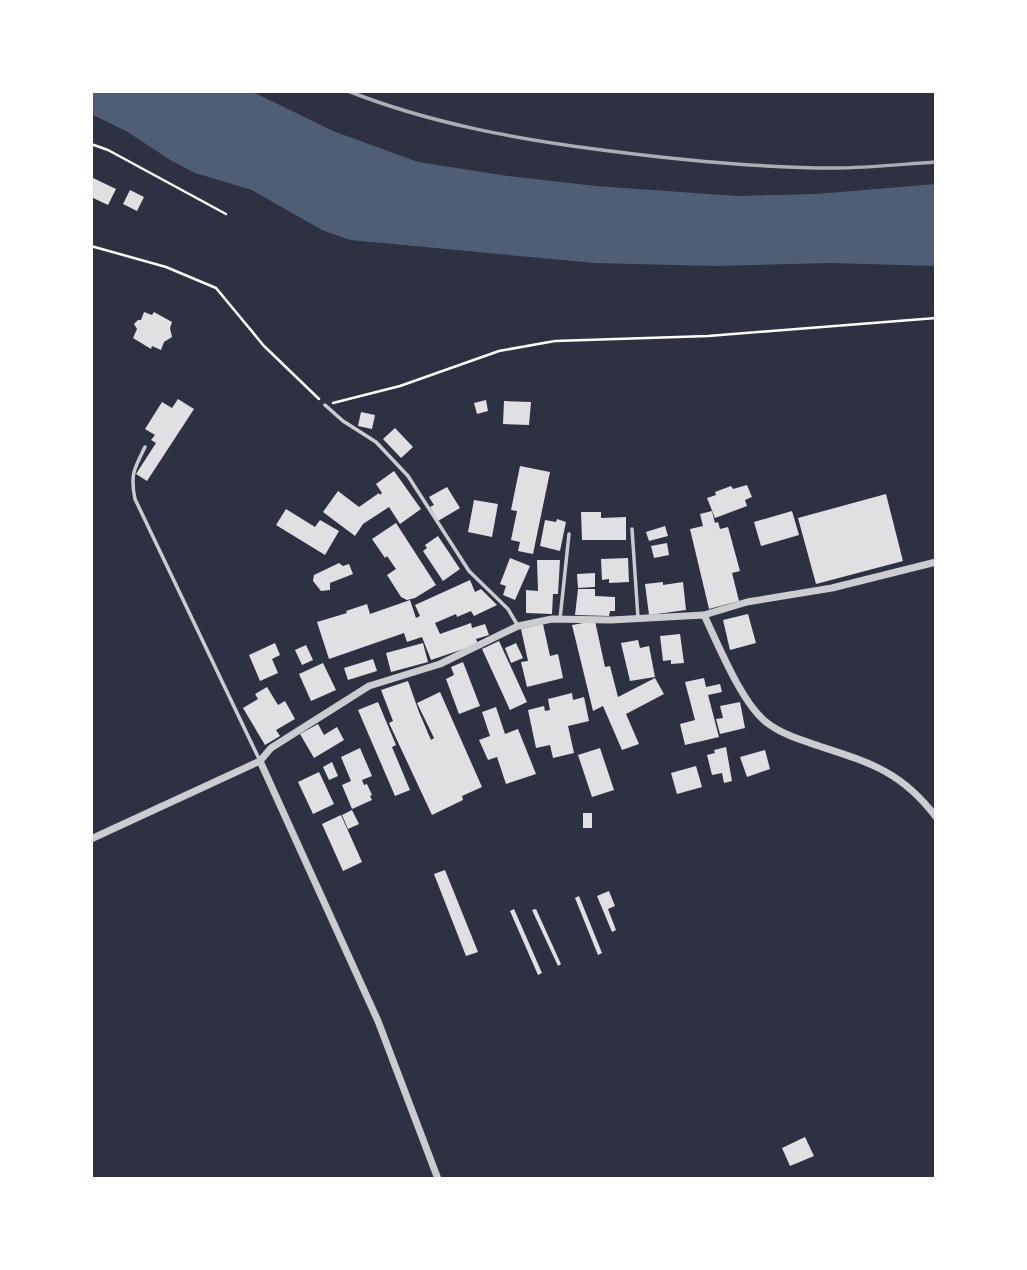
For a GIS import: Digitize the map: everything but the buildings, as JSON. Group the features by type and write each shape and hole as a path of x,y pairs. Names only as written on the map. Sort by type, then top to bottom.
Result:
{"street":[{"path":"91,839 260,761 271,748 298,729 369,686 440,664 518,626 560,619 704,615 747,602 832,588 936,562"},
{"path":"704,615 745,696 766,723 790,736 878,766 920,797 936,817"},
{"path":"260,761 378,1021 438,1179"}],"lane":[{"path":"325,405 343,421 376,442 408,476 469,571 508,609 518,626"},
{"path":"145,447 132,471 135,499 260,761"},
{"path":"632,529 638,618"},
{"path":"560,619 569,534"}],"path":[{"path":"91,144 108,150 226,214"},
{"path":"91,246 166,267 216,288 264,346 325,405 400,386 499,351 555,341 708,336 936,318"}],"water":[{"path":"91,91 251,91 333,131 418,162 596,186 737,196 816,194 936,184 936,266 594,263 350,240 322,230 252,190 195,173 172,161 126,131 91,114"}],"railway":[{"path":"348,91 441,121 537,141 631,154 806,168 936,162"}]}
